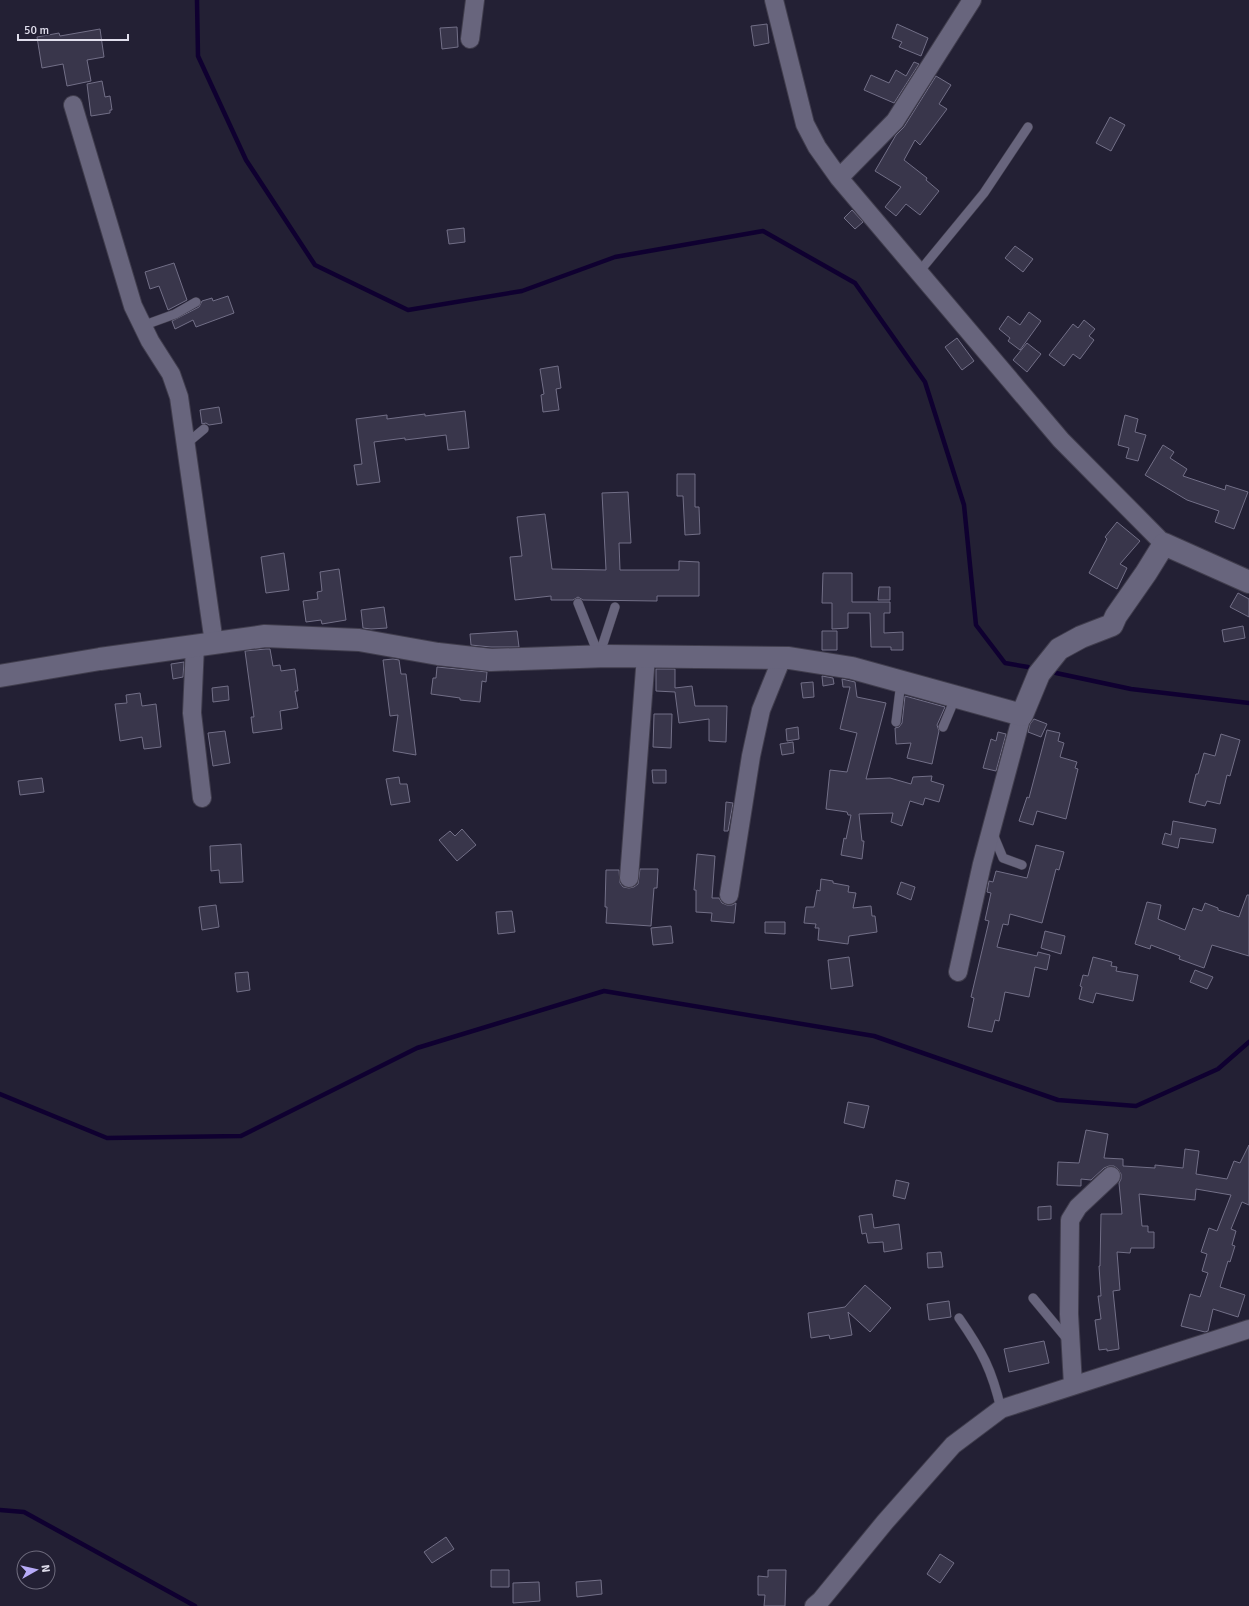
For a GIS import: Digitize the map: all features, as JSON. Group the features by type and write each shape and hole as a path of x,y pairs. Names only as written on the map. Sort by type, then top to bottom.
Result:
{"street":[{"path":"470,39 475,0"},
{"path":"774,0 805,124 817,147 839,178 1061,440 1164,544 1249,582"},
{"path":"839,178 896,121 972,0"},
{"path":"73,105 133,306 150,341 171,374 179,397 186,444 204,644 192,713 202,798"},
{"path":"958,972 992,829 1025,708 1039,674 1059,649 1081,637 1112,625 1164,544"},
{"path":"0,676 100,659 265,636 360,640 438,654 491,660 599,656 782,658 852,668 956,696 1025,708"},
{"path":"629,878 646,656"},
{"path":"729,895 751,756 761,710 782,658"},
{"path":"1073,1386 1069,1314 1070,1220 1078,1207 1111,1176"},
{"path":"814,1606 821,1600 885,1522 953,1445 1001,1409 1249,1329"}],"lane":[{"path":"919,272 984,193 1028,127"},
{"path":"142,326 176,314 196,302"},
{"path":"186,444 204,429"},
{"path":"578,603 599,656"},
{"path":"599,656 615,607"},
{"path":"896,722 901,680"},
{"path":"943,726 956,696"},
{"path":"992,829 999,852 1003,858 1022,865"},
{"path":"1033,1298 1071,1343"},
{"path":"960,1318 978,1345 989,1366 1001,1409"}],"building":[{"path":"767,24 769,43 754,46 751,26"},
{"path":"897,24 928,38 921,56 899,47 902,42 892,38"},
{"path":"457,27 458,47 442,49 440,28"},
{"path":"100,29 104,57 87,60 91,81 67,86 63,64 42,68 37,37 59,33 60,36"},
{"path":"914,62 919,64 894,103 864,90 871,75 889,83 896,70 906,76"},
{"path":"936,76 951,85 939,104 947,109 920,145 915,140 904,160 927,178 926,180 939,191 920,215 906,204 896,216 885,207 901,187 875,171 896,135 904,127"},
{"path":"102,81 105,97 110,96 112,110 110,110 110,113 91,116 87,84"},
{"path":"1110,117 1125,125 1111,151 1096,143"},
{"path":"852,210 863,222 855,229 844,218"},
{"path":"464,228 465,242 449,244 447,230"},
{"path":"1015,246 1033,259 1023,272 1005,258"},
{"path":"174,263 187,300 168,310 159,286 150,289 145,272"},
{"path":"228,296 234,313 196,327 193,320 175,329 172,321 199,307 202,301 212,298 213,301"},
{"path":"1029,312 1041,321 1020,350 1008,341 1010,338 999,329 1008,316 1020,325"},
{"path":"1084,320 1095,329 1089,336 1094,340 1080,359 1073,354 1064,366 1049,355 1073,324 1078,328"},
{"path":"957,338 974,361 962,370 945,347"},
{"path":"1027,343 1041,354 1027,372 1013,360"},
{"path":"558,366 561,388 556,389 559,410 543,412 541,395 544,394 540,369"},
{"path":"219,407 222,423 209,425 206,423 202,424 200,410"},
{"path":"465,411 469,448 448,450 446,435 374,442 380,482 357,485 354,465 362,464 356,419 387,415 387,419"},
{"path":"1125,415 1138,419 1135,432 1146,435 1138,461 1126,458 1129,448 1118,445"},
{"path":"1163,445 1174,452 1170,458 1187,469 1183,476 1225,490 1226,485 1248,492 1234,529 1215,522 1219,511 1187,500 1145,475"},
{"path":"677,474 695,474 695,507 699,507 700,534 685,535 683,496 677,496"},
{"path":"628,492 631,543 619,543 620,570 679,570 679,561 699,562 699,596 657,596 657,601 583,600 578,597 573,600 551,600 551,596 515,600 510,557 522,556 517,517 545,514 552,569 606,570 602,493"},
{"path":"1117,522 1140,541 1120,564 1127,568 1117,589 1089,573 1107,539 1105,537"},
{"path":"284,553 289,590 266,593 261,557"},
{"path":"339,569 346,620 322,624 321,620 306,622 303,601 318,599 317,592 322,591 320,572"},
{"path":"823,573 852,573 852,602 890,602 890,613 884,613 884,633 903,632 903,650 891,650 891,647 871,647 870,613 848,613 848,628 832,629 832,603 822,603"},
{"path":"879,587 890,587 890,600 878,600"},
{"path":"1238,593 1249,599 1249,617 1230,607"},
{"path":"384,607 387,628 363,628 361,610"},
{"path":"1243,626 1245,638 1224,642 1222,630"},
{"path":"517,631 519,647 471,645 470,634"},
{"path":"822,631 837,631 837,650 822,650"},
{"path":"270,649 273,666 280,665 281,671 295,669 298,691 295,691 298,708 280,711 282,729 253,733 251,717 254,717 245,651"},
{"path":"383,660 399,660 401,674 406,674 416,755 393,751 398,715 390,716"},
{"path":"184,662 183,677 173,679 171,664"},
{"path":"437,667 487,672 486,682 482,681 480,702 460,700 460,698 431,694 433,678 436,678"},
{"path":"656,669 675,669 675,688 692,686 695,706 727,706 726,742 709,741 709,719 679,723 675,692 656,691"},
{"path":"822,676 833,678 834,684 823,686"},
{"path":"842,679 855,682 857,697 886,703 866,779 890,778 911,784 913,777 932,776 931,781 944,785 939,802 925,798 923,805 910,801 902,826 891,822 893,813 859,814 862,841 864,841 862,859 841,855 844,838 846,839 851,815 848,815 847,812 826,809 830,770 847,772 857,733 840,729 850,687 843,687"},
{"path":"813,682 814,697 803,698 801,683"},
{"path":"228,686 229,700 213,702 212,688"},
{"path":"140,693 142,706 156,704 161,747 144,749 142,737 120,741 115,704 127,703 126,695"},
{"path":"905,696 945,707 937,725 939,731 932,764 907,758 911,743 896,744 895,728 899,727 902,723"},
{"path":"654,714 672,714 671,748 653,747"},
{"path":"1034,719 1047,724 1041,737 1028,732 1030,724"},
{"path":"798,727 799,739 787,741 786,729"},
{"path":"1047,730 1060,733 1058,741 1064,743 1060,757 1077,762 1075,768 1078,769 1066,819 1037,811 1033,825 1019,821 1027,797 1029,798"},
{"path":"225,731 230,763 213,766 208,733"},
{"path":"998,732 1006,734 996,771 983,768 991,739 996,741"},
{"path":"1221,734 1240,740 1230,776 1227,775 1220,804 1207,801 1205,806 1189,802 1196,774 1198,774 1204,753 1215,756"},
{"path":"793,742 794,753 782,755 780,744"},
{"path":"652,770 666,770 666,783 653,783"},
{"path":"399,777 400,784 407,784 410,802 391,805 386,779"},
{"path":"42,778 44,792 20,795 18,781"},
{"path":"726,802 733,803 728,831 724,831"},
{"path":"1173,821 1216,829 1213,843 1180,838 1178,848 1162,844 1165,833 1171,835"},
{"path":"462,829 476,845 457,861 439,840 450,831 455,836"},
{"path":"241,844 243,882 220,883 219,870 211,871 210,846"},
{"path":"1036,845 1064,852 1059,870 1056,869 1042,923 1010,914 1008,925 1003,924 997,947 1037,956 1038,952 1050,955 1047,970 1035,967 1029,997 1005,992 999,1021 995,1020 992,1032 968,1027 974,998 971,997 989,921 985,920 991,893 987,892 989,881 993,882 996,871 1027,878"},
{"path":"697,854 715,856 712,898 719,898 722,903 727,905 736,903 734,923 711,921 712,913 696,912 696,890 694,890"},
{"path":"640,869 658,869 657,888 654,888 651,926 606,923 606,870 619,870 620,883 623,887 629,888 638,884"},
{"path":"821,879 849,886 848,892 856,893 853,908 871,906 872,916 875,916 877,932 849,936 848,944 818,940 819,928 815,928 816,924 804,923 806,907 814,907 817,890 820,891"},
{"path":"901,882 915,887 911,900 897,894"},
{"path":"1247,895 1249,895 1249,956 1212,945 1204,968 1179,959 1180,956 1151,945 1150,949 1135,944 1147,902 1161,905 1158,919 1185,930 1193,908 1202,911 1205,903 1218,908 1218,910 1239,917"},
{"path":"216,905 219,927 202,930 199,907"},
{"path":"512,911 515,932 498,934 496,912"},
{"path":"765,922 785,922 785,934 765,933"},
{"path":"671,926 673,943 653,945 651,928"},
{"path":"1045,931 1065,936 1061,954 1041,948"},
{"path":"849,957 853,986 831,989 828,960"},
{"path":"1093,957 1112,962 1111,966 1117,967 1116,971 1138,975 1133,1001 1096,993 1093,1003 1079,999 1083,975 1088,976"},
{"path":"1195,970 1213,977 1207,989 1190,982"},
{"path":"248,972 250,990 237,992 235,973"},
{"path":"848,1102 869,1106 864,1128 844,1123"},
{"path":"1086,1130 1108,1134 1104,1158 1123,1159 1123,1166 1155,1168 1155,1165 1183,1168 1185,1149 1199,1151 1196,1174 1227,1179 1234,1161 1240,1163 1249,1145 1249,1205 1242,1202 1231,1229 1236,1231 1232,1245 1235,1246 1230,1262 1228,1261 1220,1287 1245,1295 1238,1317 1213,1309 1208,1331 1205,1332 1181,1326 1190,1294 1200,1297 1208,1273 1202,1271 1207,1254 1201,1252 1209,1228 1217,1231 1231,1195 1196,1189 1195,1200 1139,1194 1142,1226 1148,1226 1148,1232 1154,1232 1154,1248 1131,1248 1130,1253 1117,1252 1120,1290 1113,1291 1119,1349 1107,1351 1107,1349 1099,1350 1095,1320 1101,1319 1098,1296 1101,1296 1099,1266 1101,1214 1122,1214 1119,1183 1121,1174 1114,1166 1109,1166 1104,1168 1091,1180 1081,1179 1081,1186 1057,1185 1058,1162 1079,1163"},
{"path":"896,1180 909,1183 905,1199 893,1196"},
{"path":"1051,1206 1051,1219 1038,1220 1038,1207"},
{"path":"872,1214 874,1228 899,1224 902,1249 884,1252 883,1242 868,1243 866,1233 862,1234 859,1216"},
{"path":"941,1252 943,1267 928,1268 927,1253"},
{"path":"865,1285 891,1308 870,1332 848,1312 852,1335 830,1339 829,1335 811,1338 808,1313 845,1307"},
{"path":"949,1301 951,1317 929,1320 927,1304"},
{"path":"1044,1341 1049,1363 1009,1372 1004,1349"},
{"path":"446,1537 454,1549 432,1563 424,1552"},
{"path":"940,1554 954,1563 940,1583 927,1574"},
{"path":"491,1570 509,1570 509,1587 491,1587"},
{"path":"768,1570 786,1570 785,1606 764,1606 765,1595 758,1595 758,1576 768,1577"},
{"path":"601,1580 602,1594 577,1597 576,1582"},
{"path":"539,1582 540,1601 513,1603 513,1583"}],"waterway":[{"path":"197,0 198,56 246,160 315,265 408,310 522,291 615,257 763,231 855,283 925,382 964,505 976,625 1005,663 1028,667"},
{"path":"1056,673 1131,689 1249,703"},
{"path":"0,1094 107,1138 241,1136 417,1048 604,991 874,1036 1058,1100 1136,1106 1218,1069 1249,1042"},
{"path":"0,1510 24,1512 195,1606"}]}
